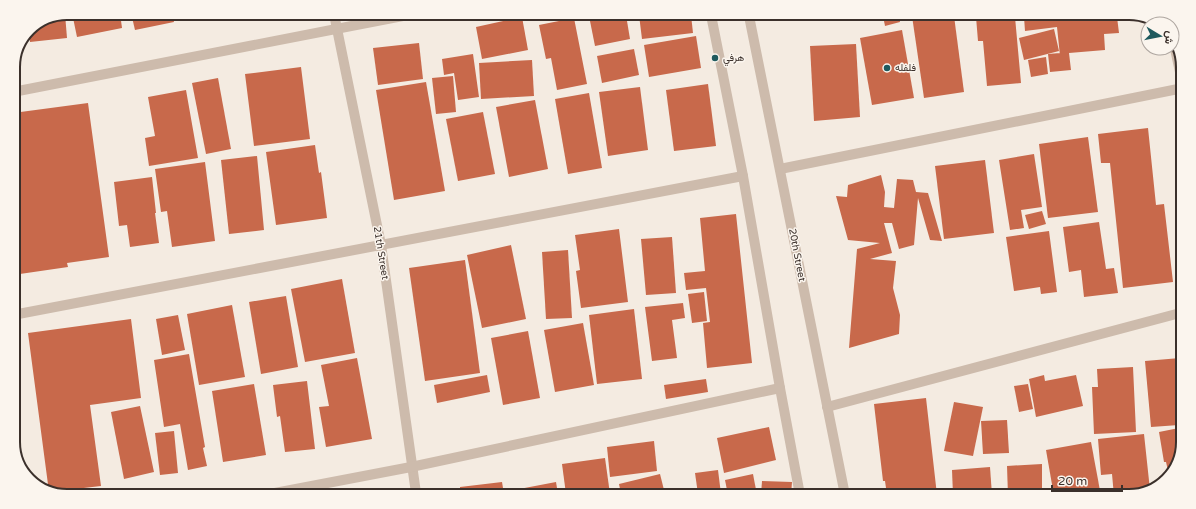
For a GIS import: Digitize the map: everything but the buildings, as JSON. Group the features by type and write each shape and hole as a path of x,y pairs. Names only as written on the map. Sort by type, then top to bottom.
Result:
{"street":[{"name":"21th Street","path":"335,20 381,245 415,489"},
{"path":"20,91 383,20"},
{"path":"712,20 743,176 799,489"},
{"name":"20th Street","path":"751,20 844,489"},
{"path":"780,169 1176,88"},
{"path":"20,314 743,176"},
{"path":"827,407 1176,314"},
{"path":"296,489 411,467 780,388"}],"place":[{"name":"هرفي","path":"715,58"},
{"name":"فلفله","path":"887,68"}]}
